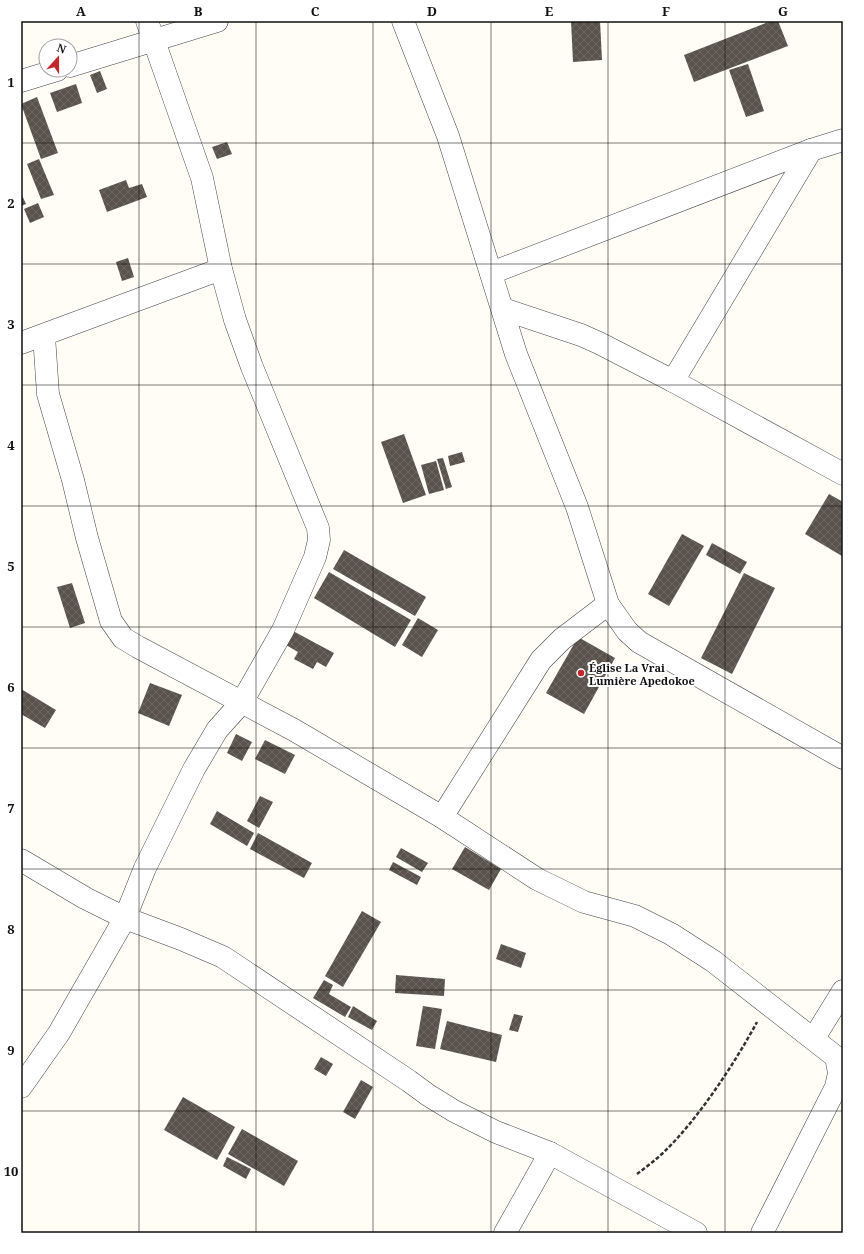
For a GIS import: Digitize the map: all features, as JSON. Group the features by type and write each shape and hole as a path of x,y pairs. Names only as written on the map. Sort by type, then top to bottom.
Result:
{"street":[{"path":"78,62 150,30 217,21"},
{"path":"403,21 448,136 516,354 577,507 608,604 627,631 639,642 843,758"},
{"path":"21,1087 59,1033 125,918 145,868 194,769 217,730 242,702 283,630 314,558 319,540 318,528 252,367 229,302 202,178 150,30"},
{"path":"21,81 38,76"},
{"path":"491,273 811,150 843,140"},
{"path":"673,381 811,150"},
{"path":"21,343 44,336 221,269"},
{"path":"503,309 582,335 673,381 843,474"},
{"path":"44,336 48,394 111,621 123,638 294,730 442,817 537,879 584,902 634,916 671,934 713,961 814,1038 836,1057 839,1073 836,1087 762,1233"},
{"path":"442,817 541,660 562,639 608,604"},
{"path":"21,860 85,898 125,918 223,957 434,1099 496,1132 550,1152 696,1233"},
{"path":"814,1038 843,991"},
{"path":"505,1233 550,1152"}],"path":[{"path":"618,1190 665,1151 696,1114 748,1038 767,1002"}],"building":[{"path":"571,21 600,21 602,60 573,62"},
{"path":"771,21 778,21 788,46 694,82 684,55"},
{"path":"748,64 764,111 746,117 729,70"},
{"path":"100,71 107,89 97,93 90,75"},
{"path":"76,84 82,103 57,112 50,93"},
{"path":"37,97 58,153 41,159 21,104"},
{"path":"227,142 232,154 217,159 212,147"},
{"path":"39,159 54,195 41,199 27,164"},
{"path":"126,180 129,188 142,184 147,197 107,212 99,190"},
{"path":"21,193 26,204 21,206"},
{"path":"38,203 44,217 30,223 24,209"},
{"path":"128,258 134,277 122,281 116,262"},
{"path":"404,434 426,495 403,503 381,442"},
{"path":"462,452 465,462 450,466 448,456"},
{"path":"443,458 452,487 446,489 437,459"},
{"path":"436,461 444,490 429,494 421,465"},
{"path":"829,494 843,502 842,556 805,534"},
{"path":"682,534 704,546 669,606 648,594"},
{"path":"712,543 747,562 740,574 706,555"},
{"path":"344,550 426,597 415,616 333,569"},
{"path":"329,572 411,620 395,647 314,598"},
{"path":"744,573 775,588 732,674 701,658"},
{"path":"72,583 85,623 70,628 57,587"},
{"path":"418,618 438,630 422,657 402,645"},
{"path":"293,631 334,653 326,667 317,662 313,669 294,659 298,652 286,645"},
{"path":"578,637 615,658 584,714 546,693"},
{"path":"150,683 182,695 169,726 138,713"},
{"path":"21,689 56,710 45,728 21,714"},
{"path":"236,734 252,742 242,761 227,753"},
{"path":"265,740 295,755 285,774 255,759"},
{"path":"260,796 273,802 259,828 247,821"},
{"path":"217,811 254,833 247,846 210,824"},
{"path":"258,833 312,863 304,878 250,849"},
{"path":"465,847 501,869 489,890 452,869"},
{"path":"401,848 428,863 422,872 396,857"},
{"path":"393,862 421,877 417,885 389,870"},
{"path":"362,911 381,922 343,987 325,976"},
{"path":"501,944 526,953 521,968 496,959"},
{"path":"396,975 445,979 444,996 395,993"},
{"path":"324,980 333,985 329,994 351,1007 345,1017 313,998"},
{"path":"353,1006 377,1021 372,1030 348,1017"},
{"path":"423,1006 442,1009 435,1049 416,1046"},
{"path":"514,1014 523,1016 518,1032 509,1030"},
{"path":"447,1021 502,1035 496,1062 440,1049"},
{"path":"321,1057 333,1064 326,1076 314,1069"},
{"path":"361,1080 373,1087 355,1119 343,1112"},
{"path":"183,1097 235,1127 217,1160 164,1130"},
{"path":"242,1129 298,1161 284,1186 228,1154"},
{"path":"227,1157 251,1169 246,1179 223,1166"}],"place":[{"name":"Église La Vrai Lumière Apedokoe","path":"581,673"}]}
